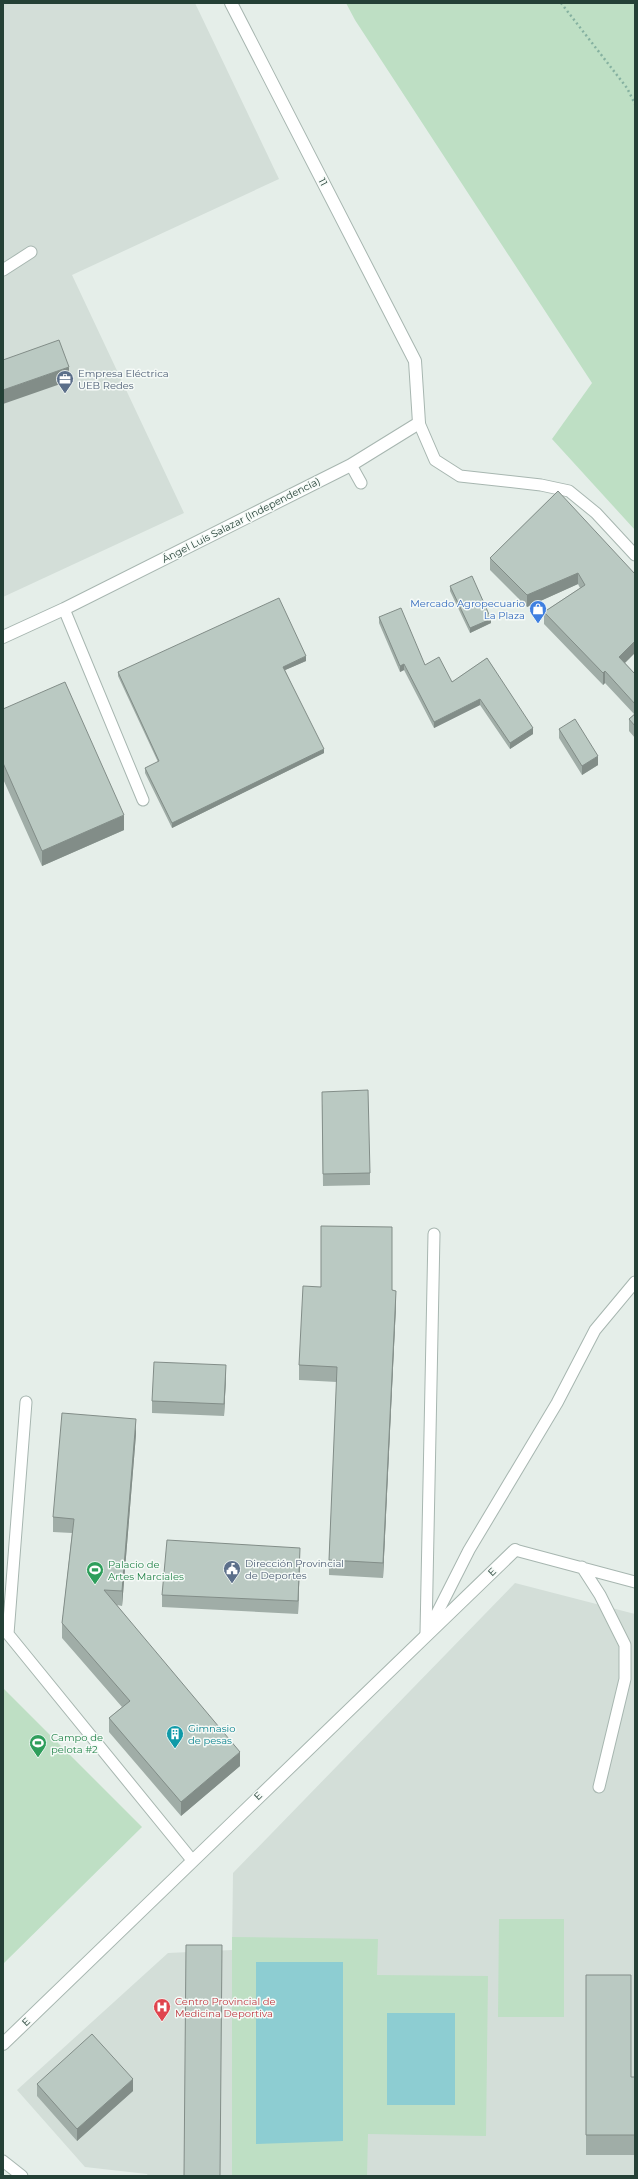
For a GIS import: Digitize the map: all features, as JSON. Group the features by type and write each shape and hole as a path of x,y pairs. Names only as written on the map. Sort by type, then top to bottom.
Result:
{"street":[{"name":"11","path":"231,3 415,361 418,423"},
{"name":"Ángel Luis Salazar (Independencia)","path":"3,636 64,609 351,465 418,423"},
{"name":"E","path":"3,2044 515,1550"}],"lane":[{"path":"3,270 32,252"},
{"path":"418,423 435,460 460,476 541,485 569,491 596,514 635,555"},
{"path":"351,465 361,483"},
{"path":"64,609 143,800"},
{"path":"426,1636 434,1234"},
{"path":"426,1636 469,1550 557,1403 595,1330 635,1282"},
{"path":"26,1402 8,1634 192,1860"},
{"path":"515,1550 635,1582"},
{"path":"582,1567 600,1595 625,1645 625,1679 599,1787"},
{"path":"3,2161 22,2176"}],"path":[{"path":"561,3 627,88 635,104"}],"shaded area":[{"name":"Empresa Eléctrica UEB Redes","path":"3,3 195,3 279,179 72,275 184,513 3,597"},
{"path":"515,1583 635,1614 635,2176 148,2176 147,2174 85,2167 17,2090 168,1953 232,1950 233,1873"}],"green space":[{"path":"346,3 635,3 635,530 552,439 592,383 355,20"},
{"name":"Campo de pelota #2","path":"3,1688 142,1827 3,1964"},
{"path":"499,1919 564,1919 564,2017 498,2017"},
{"path":"232,1937 378,1939 377,1975 488,1976 486,2136 368,2134 367,2176 232,2176"}],"water":[{"path":"256,1962 343,1962 343,2141 256,2144"},
{"path":"387,2013 455,2013 455,2105 387,2105"}],"building":[{"path":"59,340 69,367 3,390 3,360"},
{"path":"558,491 635,574 635,641 619,657 635,674 635,704 605,671 603,673 544,612 585,585 578,573 527,595 490,558"},
{"path":"472,576 491,619 470,628 450,586"},
{"path":"279,598 306,656 283,667 324,749 172,823 145,768 159,761 118,672"},
{"path":"401,608 425,665 439,657 452,682 487,658 533,728 510,743 480,699 434,722 404,664 400,666 379,617"},
{"path":"65,682 124,815 42,851 3,763 3,709"},
{"path":"635,714 635,726 629,719"},
{"path":"575,719 598,756 582,766 559,729"},
{"path":"368,1090 370,1173 323,1174 322,1092"},
{"path":"321,1226 392,1227 392,1290 396,1291 383,1563 329,1560 337,1367 299,1365 303,1286 321,1287"},
{"path":"154,1362 226,1365 224,1404 152,1401"},
{"path":"62,1413 136,1419 122,1591 104,1590 240,1752 181,1802 109,1718 130,1701 62,1623 74,1519 53,1517"},
{"name":"Dirección Provincial de Deportes","path":"167,1540 300,1548 298,1601 162,1595"},
{"path":"186,1945 222,1945 220,2176 184,2176"},
{"path":"586,1975 631,1975 631,2077 635,2077 635,2135 586,2135"},
{"path":"92,2034 133,2079 77,2129 37,2084"}],"place":[{"name":"Empresa Eléctrica UEB Redes","path":"65,394"},
{"name":"Mercado Agropecuario La Plaza","path":"538,624"},
{"name":"Dirección Provincial de Deportes","path":"232,1584"},
{"name":"Palacio de Artes Marciales","path":"95,1585"},
{"name":"Gimnasio de pesas","path":"175,1749"},
{"name":"Campo de pelota #2","path":"38,1758"},
{"name":"Centro Provincial de Medicina Deportiva","path":"162,2022"}]}
